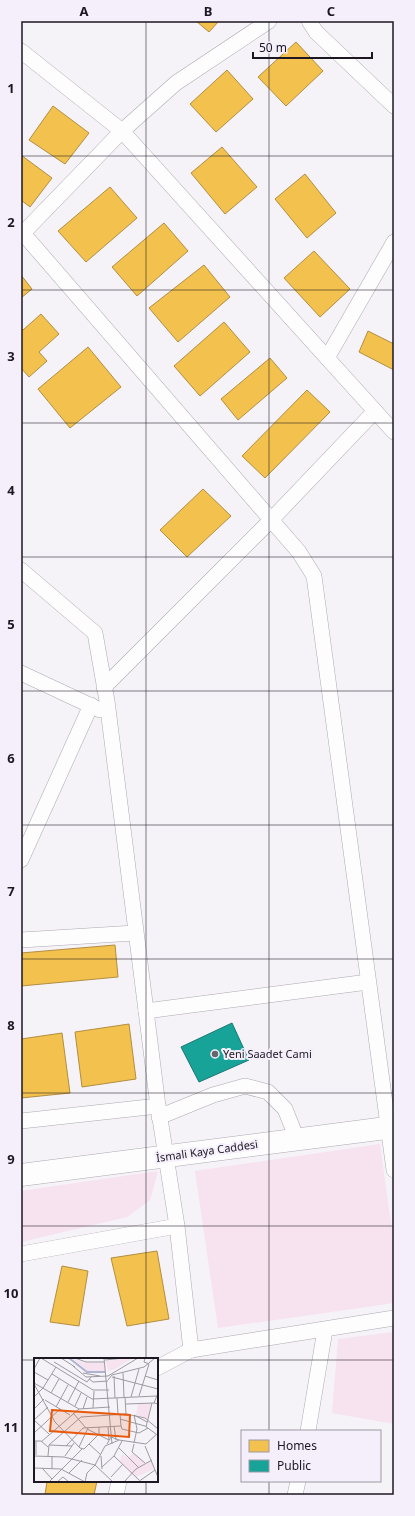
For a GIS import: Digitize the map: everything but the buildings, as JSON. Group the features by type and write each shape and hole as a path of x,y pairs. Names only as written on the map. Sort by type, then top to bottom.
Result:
{"street":[{"path":"269,21 176,83 122,131 22,233 299,552 314,576 368,982 391,1128 394,1170"},
{"path":"309,21 327,43 394,106"},
{"path":"21,50 122,131 394,432"},
{"path":"327,358 394,242"},
{"path":"104,687 271,520 375,411"},
{"path":"21,570 94,633 109,714 135,933 165,1156 177,1226 191,1350"},
{"path":"21,673 109,714"},
{"path":"21,860 91,706"},
{"path":"21,940 135,933"},
{"path":"146,1011 368,982"},
{"path":"21,1121 159,1111 245,1086 268,1092 285,1108 297,1139"},
{"name":"İsmali Kaya Caddesi","path":"21,1175 391,1128"},
{"path":"21,1254 177,1226"},
{"path":"158,1367 191,1350 394,1318"},
{"path":"308,1430 325,1330"},
{"path":"116,1495 119,1482"},
{"path":"295,1495 298,1482"}],"shaded area":[{"path":"380,1144 394,1246 394,1303 218,1328 195,1171"},
{"path":"158,1171 150,1200 127,1217 21,1242 21,1191"},
{"path":"394,1332 394,1424 332,1413 338,1339"}],"place":[{"name":"Yeni Saadet Cami","path":"215,1054"}]}
